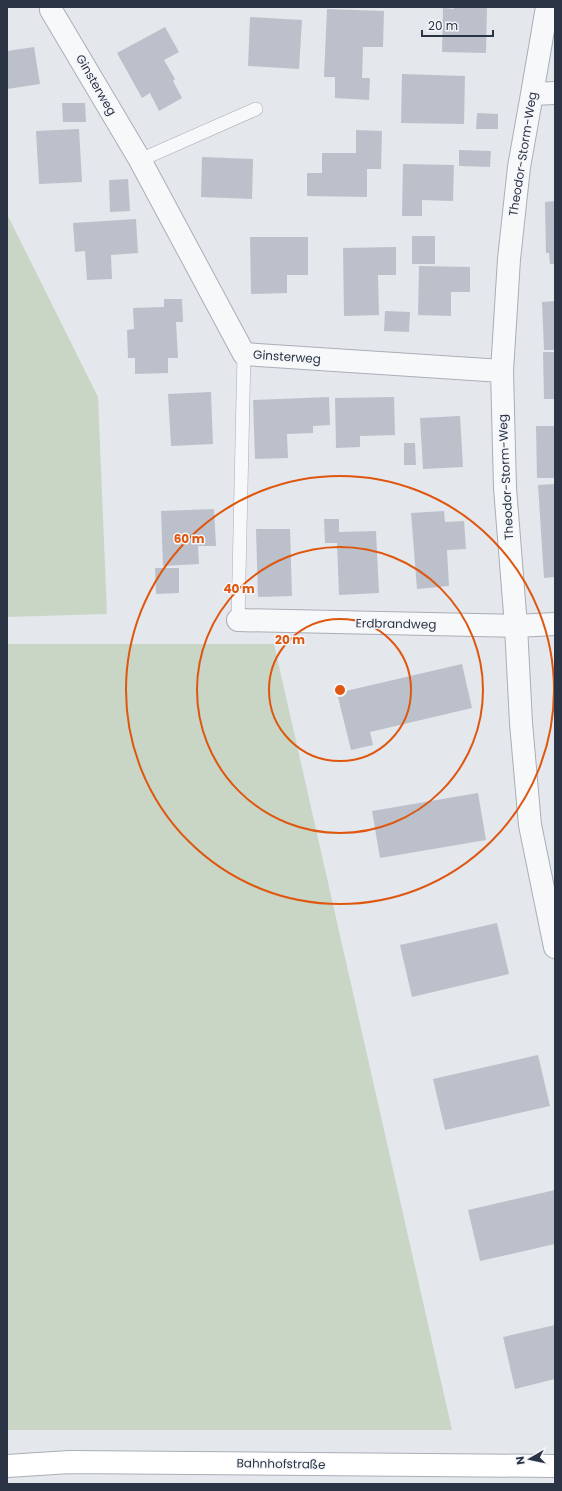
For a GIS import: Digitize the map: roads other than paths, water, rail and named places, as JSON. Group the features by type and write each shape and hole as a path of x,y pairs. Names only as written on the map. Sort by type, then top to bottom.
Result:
{"main road":[{"name":"Bahnhofstraße","path":"7,1466 70,1462 555,1466"}],"street":[{"name":"Theodor-Storm-Weg","path":"547,7 518,175 509,259 502,371 505,488 516,626 520,723 530,825 553,924 555,946"},
{"name":"Ginsterweg","path":"52,10 140,160 244,354 502,371"},
{"path":"532,94 555,93"},
{"name":"Erdbrandweg","path":"238,620 516,626 555,624"}],"lane":[{"path":"140,160 256,109"},
{"path":"238,620 244,354"}]}
